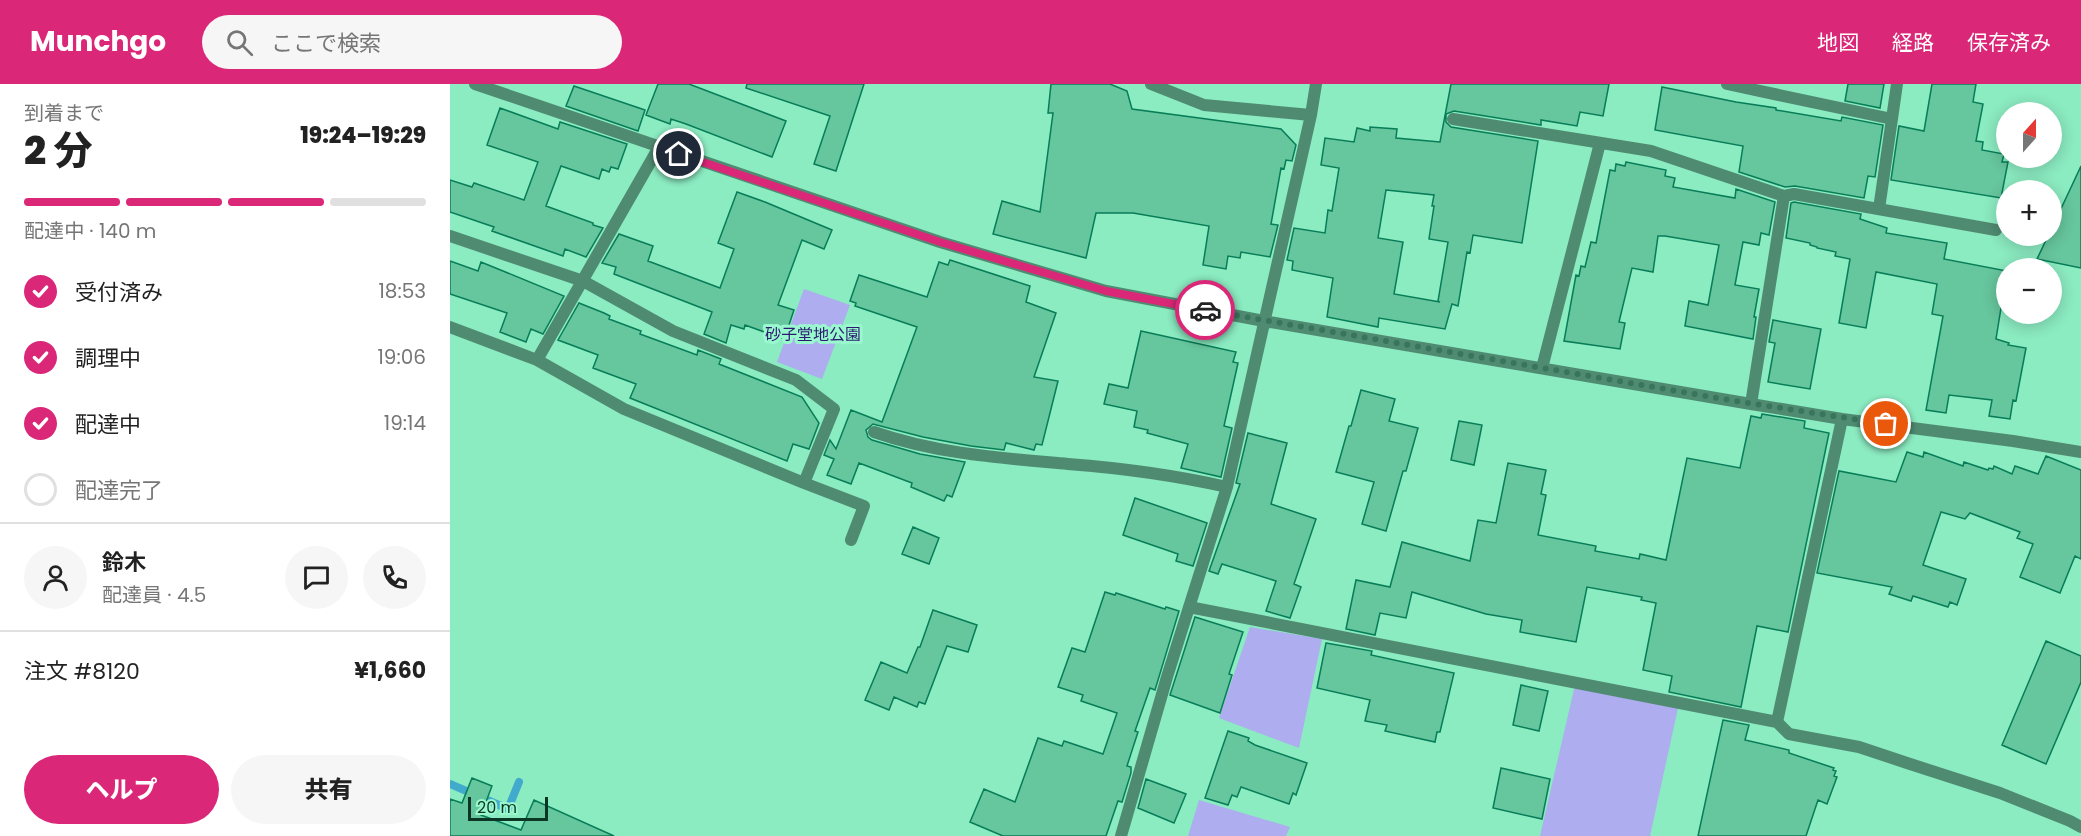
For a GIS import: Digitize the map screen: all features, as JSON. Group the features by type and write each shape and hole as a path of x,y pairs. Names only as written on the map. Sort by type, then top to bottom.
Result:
{"street":[{"path":"475,84 940,242 1106,291 1264,321 1751,404 2081,452"},
{"path":"1152,84 1204,105 1311,115"},
{"path":"1121,836 1227,487 1311,115 1316,84"},
{"path":"1727,84 1892,118"},
{"path":"1879,209 1897,84"},
{"path":"1453,119 1651,151 1784,196 1794,194 1996,230"},
{"path":"1542,368 1600,143"},
{"path":"537,360 659,147"},
{"path":"1751,404 1784,196"},
{"path":"450,236 583,281 673,332 796,380 834,409 804,483"},
{"path":"450,327 537,360 624,409 864,506 851,540"},
{"path":"1777,722 1842,419"},
{"path":"874,432 906,443 983,457 1067,463 1181,477 1227,487"},
{"path":"1189,607 1777,722 1789,734 1859,747 1907,762 2000,793 2081,827"}],"green space":[{"name":"砂子堂地公園","path":"804,289 850,305 822,379 777,362"},
{"path":"1250,627 1322,639 1299,748 1219,718"},
{"path":"1575,685 1678,708 1650,836 1540,836"},
{"path":"1199,800 1290,827 1286,836 1188,836"}],"building":[{"path":"658,84 689,84 786,121 772,157 671,119 670,124 646,115"},
{"path":"747,84 864,84 836,171 814,164 830,116 746,88"},
{"path":"1051,84 1110,84 1127,91 1132,109 1281,129 1296,145 1292,161 1286,160 1284,169 1281,168 1271,224 1278,225 1270,257 1241,252 1240,258 1228,256 1226,269 1203,265 1209,226 1133,213 1096,213 1086,258 993,234 1002,201 1040,212 1053,113 1048,113"},
{"path":"1451,84 1609,84 1603,116 1580,112 1577,126 1541,120 1541,125 1454,111 1446,114 1446,122 1451,127 1538,141 1522,243 1473,235 1470,253 1467,252 1458,306 1452,304 1445,329 1379,318 1378,327 1327,317 1333,278 1292,270 1293,261 1287,260 1294,228 1325,233 1328,210 1332,211 1339,168 1321,165 1325,138 1354,142 1357,128 1370,131 1370,127 1397,129 1396,138 1440,142","holes":["1386,190 1434,195 1429,239 1448,242 1438,301 1440,302 1394,294 1403,242 1378,238"]},
{"path":"1848,84 1884,84 1880,108 1845,101"},
{"path":"1932,84 1976,84 1973,102 1983,104 1976,141 1983,142 1982,150 1996,153 1996,168 2007,168 2004,180 1996,180 1996,197 1891,180 1899,126 1924,131"},
{"path":"574,86 645,110 638,131 566,106"},
{"path":"1662,87 1776,108 1776,110 1841,121 1842,117 1883,125 1875,177 1868,176 1864,198 1795,186 1785,187 1739,172 1743,146 1655,130"},
{"path":"500,108 558,129 560,122 627,144 618,169 611,167 609,172 602,169 599,179 561,166 546,206 603,228 586,257 565,249 563,256 492,231 494,227 450,212 450,180 472,187 474,183 524,200 538,162 487,145"},
{"path":"1626,162 1666,170 1665,176 1675,178 1673,187 1735,198 1736,189 1775,202 1769,235 1761,233 1759,245 1743,242 1735,285 1759,289 1753,339 1685,326 1689,301 1708,305 1719,245 1658,236 1653,272 1632,268 1619,322 1625,323 1620,349 1564,341 1576,275 1579,276 1581,266 1585,267 1591,242 1596,243 1610,170 1615,171 1616,164 1625,166"},
{"path":"2081,166 2081,268 2062,264 2062,258 2037,258 2043,246 2062,246 2062,207"},
{"path":"737,192 832,230 824,249 802,240 778,305 794,310 786,334 783,333 781,338 745,325 744,329 731,325 726,343 704,334 712,312 614,274 616,267 602,263 619,234 653,246 648,261 720,288 734,249 718,243"},
{"path":"1791,203 1861,214 1860,219 1887,228 1886,233 1947,243 1944,259 1996,269 1996,324 1998,324 1996,339 2009,343 2008,345 2026,348 2016,401 2013,400 2010,419 1989,416 1992,400 1949,395 1946,413 1926,410 1943,316 1932,314 1937,284 1876,272 1866,328 1839,323 1850,259 1835,256 1836,252 1817,248 1810,243 1786,238"},
{"path":"950,260 1030,286 1026,302 1056,313 1034,377 1058,381 1042,445 1036,444 1034,450 1006,443 1004,450 971,446 873,424 866,430 868,437 872,440 920,454 965,462 952,497 947,495 944,501 911,487 912,483 859,463 851,484 827,475 834,459 824,455 830,440 836,449 851,410 882,422 917,327 855,306 856,303 850,301 859,275 927,297 939,262 948,265"},
{"path":"450,261 478,271 481,262 564,296 543,334 531,329 526,342 500,332 507,313 450,294"},
{"path":"579,303 610,316 609,319 641,331 640,334 697,355 698,350 721,359 719,364 802,397 819,423 809,449 793,444 787,461 630,398 636,384 593,368 598,355 558,340"},
{"path":"1773,320 1821,329 1810,389 1768,382 1775,343 1769,342"},
{"path":"1141,331 1236,352 1233,362 1238,363 1224,426 1232,428 1221,477 1181,468 1188,444 1147,433 1148,430 1134,427 1137,411 1104,404 1109,384 1128,388"},
{"path":"1361,390 1395,399 1389,421 1418,428 1386,531 1362,524 1374,482 1336,472"},
{"path":"1762,414 1805,421 1804,428 1829,433 1788,632 1757,626 1741,707 1669,692 1672,676 1643,670 1656,603 1641,600 1642,597 1587,587 1576,642 1520,632 1522,620 1486,614 1412,592 1406,618 1380,613 1375,635 1346,629 1356,580 1390,587 1402,542 1470,561 1478,520 1496,523 1508,463 1546,470 1541,494 1546,495 1538,535 1596,546 1595,551 1639,559 1640,554 1666,560 1687,458 1740,468 1751,416 1761,418"},
{"path":"1459,421 1482,425 1474,465 1451,460"},
{"path":"1248,433 1287,443 1271,504 1316,519 1294,584 1301,587 1290,618 1266,611 1276,581 1222,564 1218,574 1209,571 1240,484 1236,483"},
{"path":"1907,452 1923,457 1924,452 1963,466 1964,462 1988,470 1993,469 1994,466 2012,474 2015,466 2038,474 2046,456 2081,470 2081,559 2075,556 2060,593 2020,577 2033,544 2017,538 2020,532 1970,513 1965,519 1941,512 1923,565 1966,579 1957,605 1950,602 1948,607 1913,596 1911,601 1889,594 1892,587 1817,573 1839,471 1896,482"},
{"path":"1135,498 1207,523 1193,566 1176,561 1178,554 1123,535"},
{"path":"913,527 939,538 929,564 902,554"},
{"path":"1105,592 1179,611 1155,690 1150,688 1135,731 1138,732 1127,766 1131,767 1131,773 1122,802 1118,801 1106,836 1003,836 970,822 984,789 1015,802 1038,738 1062,746 1064,741 1103,754 1117,713 1081,701 1083,695 1058,687 1072,648 1085,652"},
{"path":"933,610 977,625 968,652 947,646 925,704 919,702 917,707 894,697 889,710 865,700 881,662 907,673 920,647"},
{"path":"1195,617 1243,632 1229,674 1232,675 1220,713 1170,695"},
{"path":"2046,641 2081,656 2081,682 2046,764 2002,745"},
{"path":"1326,643 1372,651 1371,655 1454,673 1440,732 1437,732 1435,742 1385,731 1387,725 1365,721 1370,700 1317,688"},
{"path":"1521,685 1548,691 1539,731 1513,725"},
{"path":"1723,720 1749,725 1745,740 1789,750 1789,753 1834,768 1833,770 1836,771 1834,776 1837,777 1827,804 1818,800 1806,836 1698,836"},
{"path":"1228,731 1249,738 1248,741 1255,745 1307,763 1296,795 1293,793 1289,804 1241,787 1237,797 1232,795 1228,805 1205,798"},
{"path":"1501,768 1550,779 1542,819 1493,808"},
{"path":"472,778 492,786 481,815 521,830 534,800 614,836 450,836 450,799 462,803"},
{"path":"1146,779 1186,794 1174,823 1138,808"}],"waterway":[{"path":"450,784 508,809 519,782"}],"way so far":[{"path":"1205,310 1842,419 1886,424"}],"route":[{"path":"679,154 940,242 1106,291 1205,310"}]}
